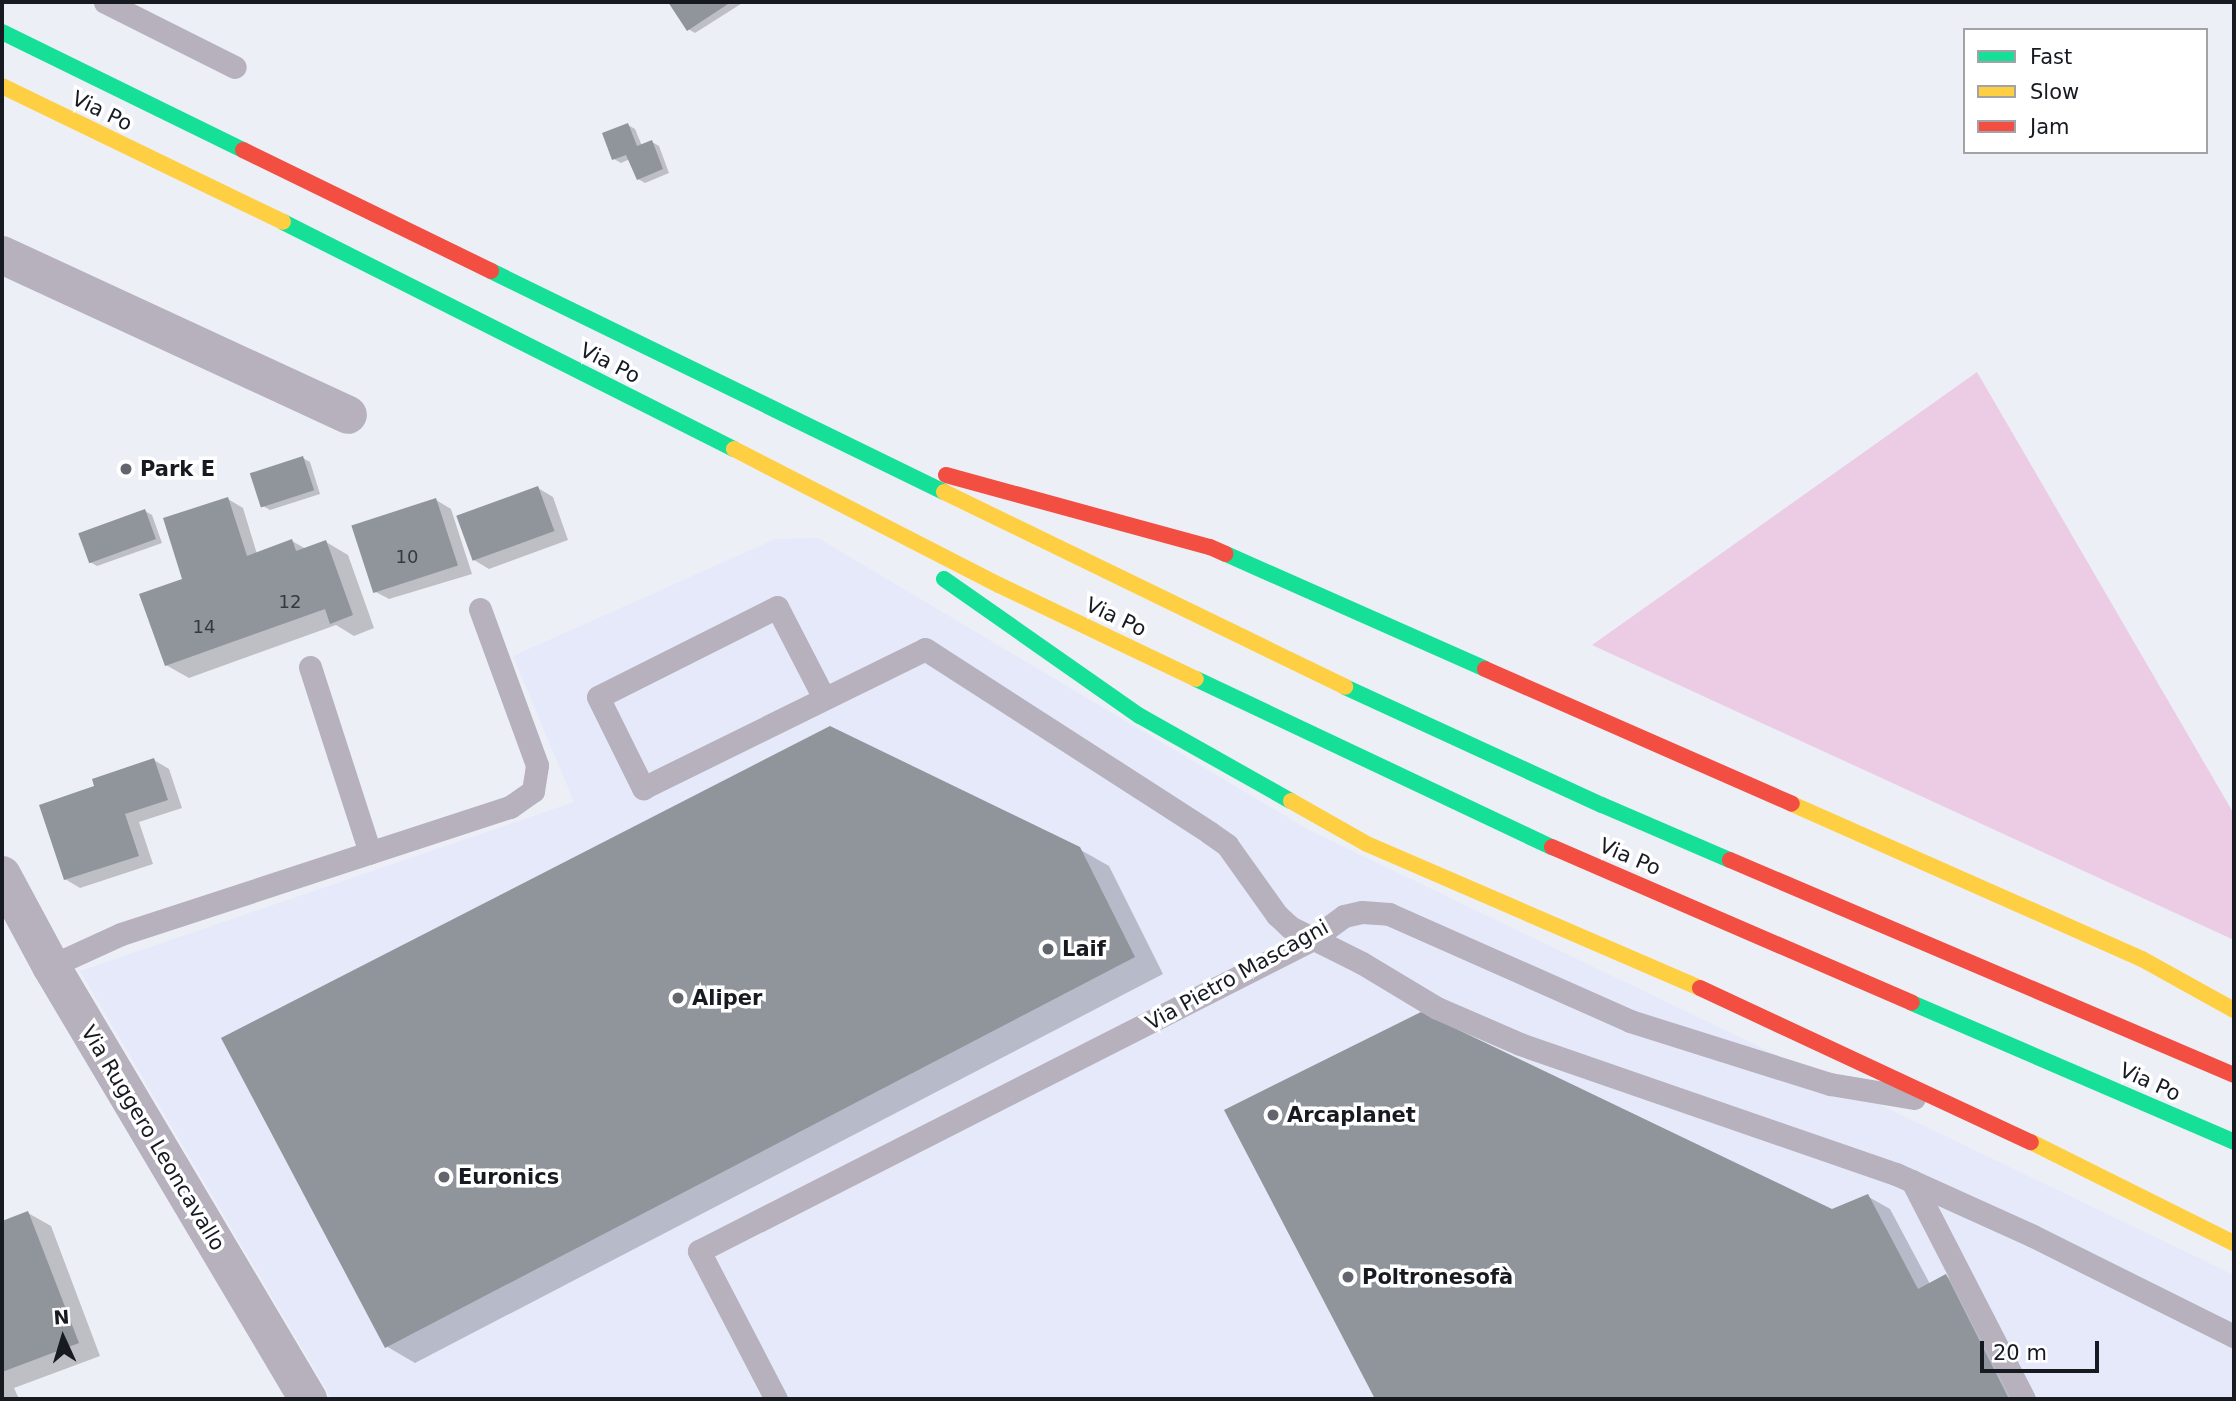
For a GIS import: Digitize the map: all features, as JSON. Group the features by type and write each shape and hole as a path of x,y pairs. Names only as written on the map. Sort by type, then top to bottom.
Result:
{"highway":[{"name":"Via Po","path":"2,32 1302,667 1602,805 2234,1075"},
{"name":"Via Po","path":"2,86 411,284 999,585 1521,833 2234,1142"},
{"path":"854,450 1210,547 2129,953 2234,1010"},
{"path":"833,502 1140,716 1367,844 1766,1017 1958,1106 2234,1243"}],"street":[{"path":"2,255 348,415"},
{"name":"Via Ruggero Leoncavallo","path":"2,875 51,966 308,1399"}],"lane":[{"path":"105,2 235,67"},
{"path":"824,698 777,607 598,697 643,788 925,649 1227,845 1277,915 1311,940 1362,963 1437,1008 1520,1044 1912,1181 2033,1236 2234,1336"},
{"path":"51,966 121,934 510,807 533,791 537,765 480,609"},
{"path":"310,667 370,853"},
{"name":"Via Pietro Mascagni","path":"776,1399 699,1251 1311,940 1344,916 1362,912 1390,914 1630,1021 1830,1084 1958,1106"},
{"path":"1912,1181 2024,1399"}],"shaded area":[{"path":"1977,372 2234,814 2234,940 1592,645"},
{"path":"818,538 1309,830 2234,1275 2234,1399 332,1399 80,971 574,802 513,656 775,539"}],"building":[{"path":"668,2 731,2 687,31"},
{"path":"628,123 637,146 652,140 663,169 637,180 626,155 612,160 602,133"},
{"path":"303,456 314,490 261,508 250,473"},
{"path":"538,486 554,531 473,561 456,516"},
{"path":"228,497 247,556 292,539 296,551 326,540 353,615 330,624 325,609 165,666 139,594 182,579 163,518"},
{"path":"436,498 458,566 373,593 351,526"},
{"path":"145,509 156,539 89,563 78,533"},
{"name":"Aliper","path":"830,726 1080,847 1135,957 385,1348 221,1038"},
{"path":"154,758 168,800 125,814 139,856 64,880 39,805 94,786 92,779"},
{"path":"1421,1012 1832,1209 1868,1194 1918,1289 1946,1274 2009,1399 1375,1399 1224,1110"},
{"path":"28,1211 79,1343 2,1372 2,1221"}],"traffic: fast":[{"path":"2,32 243,150"},
{"path":"283,222 734,449"},
{"path":"491,271 944,492"},
{"path":"1226,554 1485,669"},
{"path":"944,579 1140,716 1291,801"},
{"path":"1196,679 1552,847"},
{"path":"1345,687 1602,805 1730,860"},
{"path":"1912,1003 2234,1142"}],"traffic: slow":[{"path":"2,86 283,222"},
{"path":"734,449 999,585 1196,679"},
{"path":"944,492 1345,687"},
{"path":"1291,801 1367,844 1700,988"},
{"path":"1792,804 2142,959 2234,1010"},
{"path":"2031,1142 2234,1243"}],"traffic: jam":[{"path":"243,150 491,271"},
{"path":"946,475 1210,547 1226,554"},
{"path":"1485,669 1792,804"},
{"path":"1552,847 1912,1003"},
{"path":"1730,860 2234,1075"},
{"path":"1700,988 2031,1142"}],"place":[{"name":"Park E","path":"126,469"},
{"name":"Laif","path":"1048,949"},
{"name":"Aliper","path":"678,998"},
{"name":"Arcaplanet","path":"1273,1115"},
{"name":"Euronics","path":"444,1177"},
{"name":"Poltronesofà","path":"1348,1277"}]}
